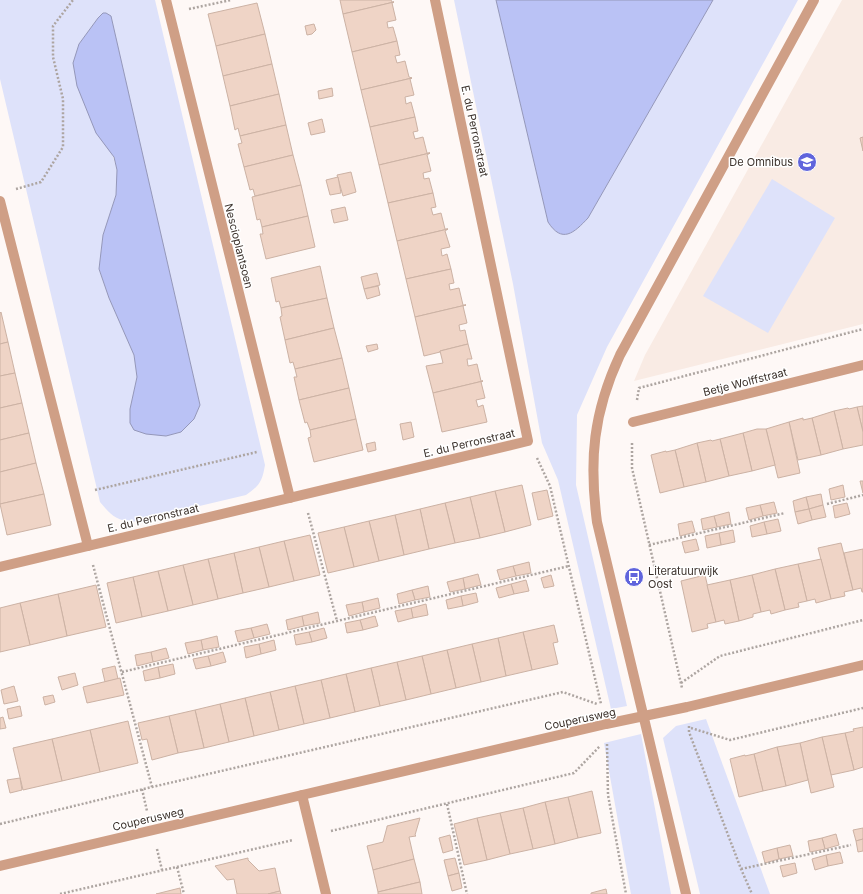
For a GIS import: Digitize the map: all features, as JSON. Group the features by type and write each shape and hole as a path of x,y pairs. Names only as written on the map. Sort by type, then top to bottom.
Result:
{"street":[{"name":"Nescioplantsoen","path":"166,0 290,498"},
{"name":"E. du Perronstraat","path":"0,567 528,441 434,0"},
{"path":"686,894 597,522 593,490 593,457 596,433 600,409 607,385 624,348 814,0"},
{"path":"0,201 88,546"},
{"name":"Betje Wolffstraat","path":"633,422 863,365"},
{"name":"Couperusweg","path":"0,866 863,665"},
{"path":"302,795 326,894"}],"path":[{"path":"14,190 41,182 63,147 63,99 53,57 53,26 73,0"},
{"path":"169,13 231,0"},
{"path":"752,894 689,732 687,707 632,468 633,422 639,388 863,329"},
{"path":"0,824 152,787 563,692 602,706 550,486 528,441"},
{"path":"75,495 277,447"},
{"path":"303,494 337,621"},
{"path":"827,504 863,495"},
{"path":"650,545 785,513"},
{"path":"88,546 152,787"},
{"path":"122,672 569,566"},
{"path":"681,683 720,656 863,620"},
{"path":"689,727 730,740 863,708"},
{"path":"60,894 574,773 607,739 608,795 626,894"},
{"path":"447,804 467,894"},
{"path":"741,869 851,845"},
{"path":"177,867 184,894"}],"shaded area":[{"path":"0,0 155,0 265,465 260,483 246,495 132,522 117,518 100,502 0,79","holes":["103,13 106,13 111,17 200,405 194,419 181,432 166,436 130,409 137,377 134,355 109,298 99,270 103,235 116,195 117,170 79,44 98,18"]},
{"path":"454,0 496,0 548,222 558,233 568,234 578,228 588,218 713,0 798,0 607,347 577,415 576,485 627,706 611,709 558,480 542,443 513,284"},
{"name":"De Omnibus","path":"842,0 863,0 863,324 634,381 645,355"},
{"path":"772,179 835,218 768,333 703,296"},
{"path":"706,719 770,894 700,894 663,738 676,726"},
{"path":"641,734 671,894 631,894 604,743"}],"water":[{"path":"496,0 713,0 588,218 573,232 568,234 558,233 548,222"},
{"path":"103,13 111,16 200,405 194,419 181,432 166,436 146,434 134,430 130,423 130,409 137,377 134,355 109,298 99,269 103,235 116,195 117,170 114,157 96,133 77,86 73,63 79,44"}],"building":[{"path":"340,0 391,0 394,2 343,14"},
{"path":"394,2 392,3 396,20 387,22 388,28 393,27 397,41 352,52 343,14"},
{"path":"257,3 265,34 216,46 208,14"},
{"path":"314,24 316,30 312,34 307,35 305,26"},
{"path":"265,34 272,64 223,76 216,46"},
{"path":"397,41 400,55 395,56 397,63 405,61 409,77 412,78 361,90 352,52"},
{"path":"272,64 279,94 230,106 223,76"},
{"path":"412,78 410,79 414,95 405,97 406,104 411,102 415,117 370,127 361,90"},
{"path":"332,88 333,96 319,99 318,91"},
{"path":"279,94 286,125 240,136 238,128 235,130 230,106"},
{"path":"415,117 418,131 413,132 415,139 423,137 427,153 430,153 379,165 370,127"},
{"path":"322,119 325,132 311,135 308,123"},
{"path":"286,125 293,155 244,167 238,144 242,143 240,136"},
{"path":"863,137 863,151 860,138"},
{"path":"430,153 427,155 431,171 423,173 424,179 429,178 433,193 388,203 379,165"},
{"path":"293,155 301,185 255,196 253,189 250,190 244,167"},
{"path":"351,172 356,192 343,196 337,175"},
{"path":"338,177 341,193 330,195 326,180"},
{"path":"301,185 308,216 262,227 260,219 257,220 252,197"},
{"path":"433,193 436,207 431,208 433,215 441,213 445,229 448,229 397,241 388,203"},
{"path":"345,207 348,220 334,223 331,210"},
{"path":"308,216 315,247 266,259 260,234 263,234 262,227"},
{"path":"448,229 445,231 450,247 441,249 442,256 447,254 451,269 406,279 397,241"},
{"path":"320,266 327,298 281,308 279,301 276,302 271,278"},
{"path":"451,269 454,283 449,284 450,290 459,288 463,305 466,305 415,317 406,279"},
{"path":"377,273 380,285 364,289 361,277"},
{"path":"378,286 380,295 367,299 364,289"},
{"path":"327,298 334,328 285,340 280,317 282,316 281,308"},
{"path":"466,305 463,306 467,323 459,325 460,331 465,330 468,344 424,356 415,317"},
{"path":"1,312 8,342 0,344 0,313"},
{"path":"334,328 342,358 295,369 293,362 290,363 285,340"},
{"path":"8,342 15,373 0,376 0,344"},
{"path":"377,344 378,349 368,352 366,346"},
{"path":"468,344 472,359 467,359 468,366 477,364 481,381 483,381 433,393 426,366 443,363 440,351"},
{"path":"342,358 349,388 299,400 294,377 297,377 295,369"},
{"path":"15,373 22,403 0,408 0,376"},
{"path":"483,381 481,382 485,398 476,400 478,407 483,405 487,422 442,432 433,393"},
{"path":"349,388 356,419 310,430 307,422 305,423 299,400"},
{"path":"22,403 29,433 0,440 0,408"},
{"path":"863,406 863,432 857,407"},
{"path":"857,407 863,432 863,445 843,449 834,411"},
{"path":"834,411 843,449 821,455 812,418"},
{"path":"803,418 803,420 812,418 821,455 798,460 789,422"},
{"path":"356,419 363,450 314,462 308,438 311,437 310,430"},
{"path":"411,422 414,437 403,440 400,424"},
{"path":"789,422 800,473 778,478 766,429"},
{"path":"757,429 766,429 775,465 752,471 743,433"},
{"path":"29,433 36,463 0,472 0,440"},
{"path":"743,433 752,471 729,476 720,439"},
{"path":"720,439 729,476 706,482 697,443"},
{"path":"375,442 376,450 368,452 366,444"},
{"path":"697,443 706,482 684,487 675,450"},
{"path":"675,450 684,487 660,493 651,455"},
{"path":"36,463 44,494 0,504 0,472"},
{"path":"860,481 863,481 863,493"},
{"path":"522,485 531,525 505,532 495,491"},
{"path":"843,485 845,497 831,500 829,489"},
{"path":"547,490 553,516 538,520 532,493"},
{"path":"495,491 505,532 480,538 470,497"},
{"path":"44,494 51,525 7,535 0,504"},
{"path":"821,494 823,505 809,509 806,497"},
{"path":"470,497 480,538 455,543 445,503"},
{"path":"806,497 809,509 795,512 793,501"},
{"path":"774,502 777,513 763,516 760,505"},
{"path":"445,503 455,543 429,549 420,509"},
{"path":"847,503 850,514 835,518 833,506"},
{"path":"760,505 763,516 749,520 746,508"},
{"path":"823,505 826,517 812,520 809,509"},
{"path":"420,509 429,549 404,555 395,515"},
{"path":"809,509 812,520 798,524 795,512"},
{"path":"729,512 731,524 717,527 714,516"},
{"path":"395,515 404,555 379,561 369,521"},
{"path":"714,516 717,527 703,530 701,519"},
{"path":"778,519 781,531 767,534 764,522"},
{"path":"369,521 379,561 354,567 344,527"},
{"path":"692,521 695,532 680,536 678,524"},
{"path":"764,522 767,534 752,537 750,526"},
{"path":"344,527 354,567 328,573 318,533"},
{"path":"733,530 735,542 721,545 719,533"},
{"path":"719,533 721,545 707,548 705,536"},
{"path":"310,535 320,575 294,581 284,541"},
{"path":"696,539 699,550 685,553 682,542"},
{"path":"284,541 294,581 269,587 259,547"},
{"path":"841,543 853,590 844,592 845,596 831,599 818,548"},
{"path":"259,547 269,587 243,593 234,553"},
{"path":"863,549 862,592 861,588 853,590 844,553"},
{"path":"234,553 243,593 218,599 208,559"},
{"path":"208,559 218,599 193,605 183,565"},
{"path":"821,559 831,599 816,603 815,599 807,601 798,564"},
{"path":"529,562 531,573 516,576 513,566"},
{"path":"798,564 807,601 798,603 799,607 785,610 775,569"},
{"path":"183,565 193,605 168,611 158,571"},
{"path":"513,566 516,576 500,580 497,570"},
{"path":"775,569 785,610 771,614 770,610 761,612 752,575"},
{"path":"158,571 168,611 142,617 133,577"},
{"path":"478,574 481,585 465,589 463,578"},
{"path":"551,575 554,586 544,588 541,578"},
{"path":"705,575 716,622 707,624 708,628 692,632 681,581"},
{"path":"752,575 761,612 753,614 753,617 739,621 730,580"},
{"path":"133,577 142,617 116,623 107,583"},
{"path":"463,578 465,589 450,592 447,582"},
{"path":"526,580 529,591 514,594 511,584"},
{"path":"730,580 739,621 725,624 724,620 716,622 707,585"},
{"path":"511,584 514,594 499,598 496,588"},
{"path":"96,585 106,627 67,636 58,594"},
{"path":"428,586 430,597 415,600 412,590"},
{"path":"412,590 415,600 399,604 397,594"},
{"path":"476,593 478,602 463,606 461,596"},
{"path":"58,594 67,636 30,645 20,603"},
{"path":"461,596 463,606 448,609 446,600"},
{"path":"378,598 380,608 364,612 362,602"},
{"path":"362,602 364,612 349,616 346,605"},
{"path":"20,603 30,645 0,652 0,608"},
{"path":"426,604 428,615 413,618 411,608"},
{"path":"411,608 413,618 398,622 395,611"},
{"path":"318,612 320,623 304,626 302,616"},
{"path":"302,616 304,626 288,630 286,620"},
{"path":"375,616 378,626 363,630 360,620"},
{"path":"360,620 363,630 347,633 345,623"},
{"path":"267,624 270,634 254,638 251,628"},
{"path":"554,625 558,642 553,643 558,664 532,670 523,632"},
{"path":"251,628 254,638 238,642 235,631"},
{"path":"324,628 327,638 312,642 309,632"},
{"path":"309,632 312,642 296,645 294,635"},
{"path":"523,632 532,670 506,676 498,638"},
{"path":"217,636 219,647 203,650 201,640"},
{"path":"498,638 506,676 481,682 472,644"},
{"path":"201,640 203,650 188,654 185,643"},
{"path":"274,640 276,650 261,654 259,644"},
{"path":"259,644 261,654 246,658 244,647"},
{"path":"472,644 481,682 456,688 447,650"},
{"path":"166,648 169,658 153,662 151,652"},
{"path":"447,650 456,688 431,694 422,656"},
{"path":"151,652 153,662 137,666 135,655"},
{"path":"223,652 226,662 211,666 208,656"},
{"path":"208,656 211,666 196,669 193,659"},
{"path":"422,656 431,694 406,700 397,662"},
{"path":"397,662 406,700 380,706 371,668"},
{"path":"173,664 175,674 160,678 158,667"},
{"path":"115,666 118,679 105,682 102,669"},
{"path":"158,667 160,678 145,681 143,671"},
{"path":"371,668 380,706 355,712 346,674"},
{"path":"75,673 78,685 62,690 58,677"},
{"path":"346,674 355,712 330,718 321,680"},
{"path":"120,678 124,695 87,703 83,687"},
{"path":"321,680 330,718 304,724 295,686"},
{"path":"14,686 18,701 4,704 1,690"},
{"path":"295,686 304,724 279,730 270,692"},
{"path":"270,692 279,730 254,736 245,698"},
{"path":"53,695 55,702 45,705 43,697"},
{"path":"245,698 254,736 229,742 220,704"},
{"path":"220,704 229,742 204,748 195,710"},
{"path":"20,706 22,716 9,719 7,709"},
{"path":"195,710 204,748 178,753 169,716"},
{"path":"169,716 178,753 152,760 147,739 142,740 138,723"},
{"path":"3,717 6,728 0,729 0,718"},
{"path":"128,721 138,763 100,772 90,730"},
{"path":"863,727 863,767 854,770 845,733 854,731 853,729"},
{"path":"90,730 100,772 62,781 52,739"},
{"path":"845,733 854,770 831,775 822,737"},
{"path":"822,737 834,787 811,793 800,743"},
{"path":"52,739 62,781 23,790 13,748"},
{"path":"800,743 808,780 786,786 777,747"},
{"path":"777,747 786,786 763,791 754,754"},
{"path":"754,754 763,791 739,797 730,759"},
{"path":"20,778 22,790 10,793 7,780"},
{"path":"592,791 601,833 578,838 568,797"},
{"path":"568,797 578,838 555,844 545,802"},
{"path":"545,802 555,844 533,849 523,808"},
{"path":"523,808 533,849 510,854 500,813"},
{"path":"500,813 510,854 487,860 477,818"},
{"path":"420,818 416,836 409,837 414,859 373,870 367,846 383,842 387,826"},
{"path":"477,818 487,860 464,865 454,824"},
{"path":"863,828 863,839 856,841 853,830"},
{"path":"836,834 839,845 825,849 822,838"},
{"path":"450,835 453,850 443,853 439,838"},
{"path":"822,838 825,849 810,852 808,841"},
{"path":"863,839 863,851 858,852 856,841"},
{"path":"790,845 793,856 779,859 777,848"},
{"path":"777,848 779,859 765,863 762,852"},
{"path":"840,852 843,863 828,866 826,855"},
{"path":"826,855 828,866 815,870 812,859"},
{"path":"248,858 248,860 259,871 275,868 280,891 268,894 237,894 234,879 227,880 215,866"},
{"path":"455,858 459,873 448,876 444,860"},
{"path":"414,859 420,882 378,892 373,870"},
{"path":"795,863 797,873 783,877 780,866"},
{"path":"459,873 462,888 452,891 448,876"},
{"path":"420,882 422,894 378,894 378,892"},
{"path":"180,888 181,894 156,894"},
{"path":"606,889 607,894 591,894 591,893"},
{"path":"280,891 281,894 268,894"}],"place":[{"name":"De Omnibus","path":"807,162"},
{"name":"Literatuurwijk Oost","path":"634,577"}]}
